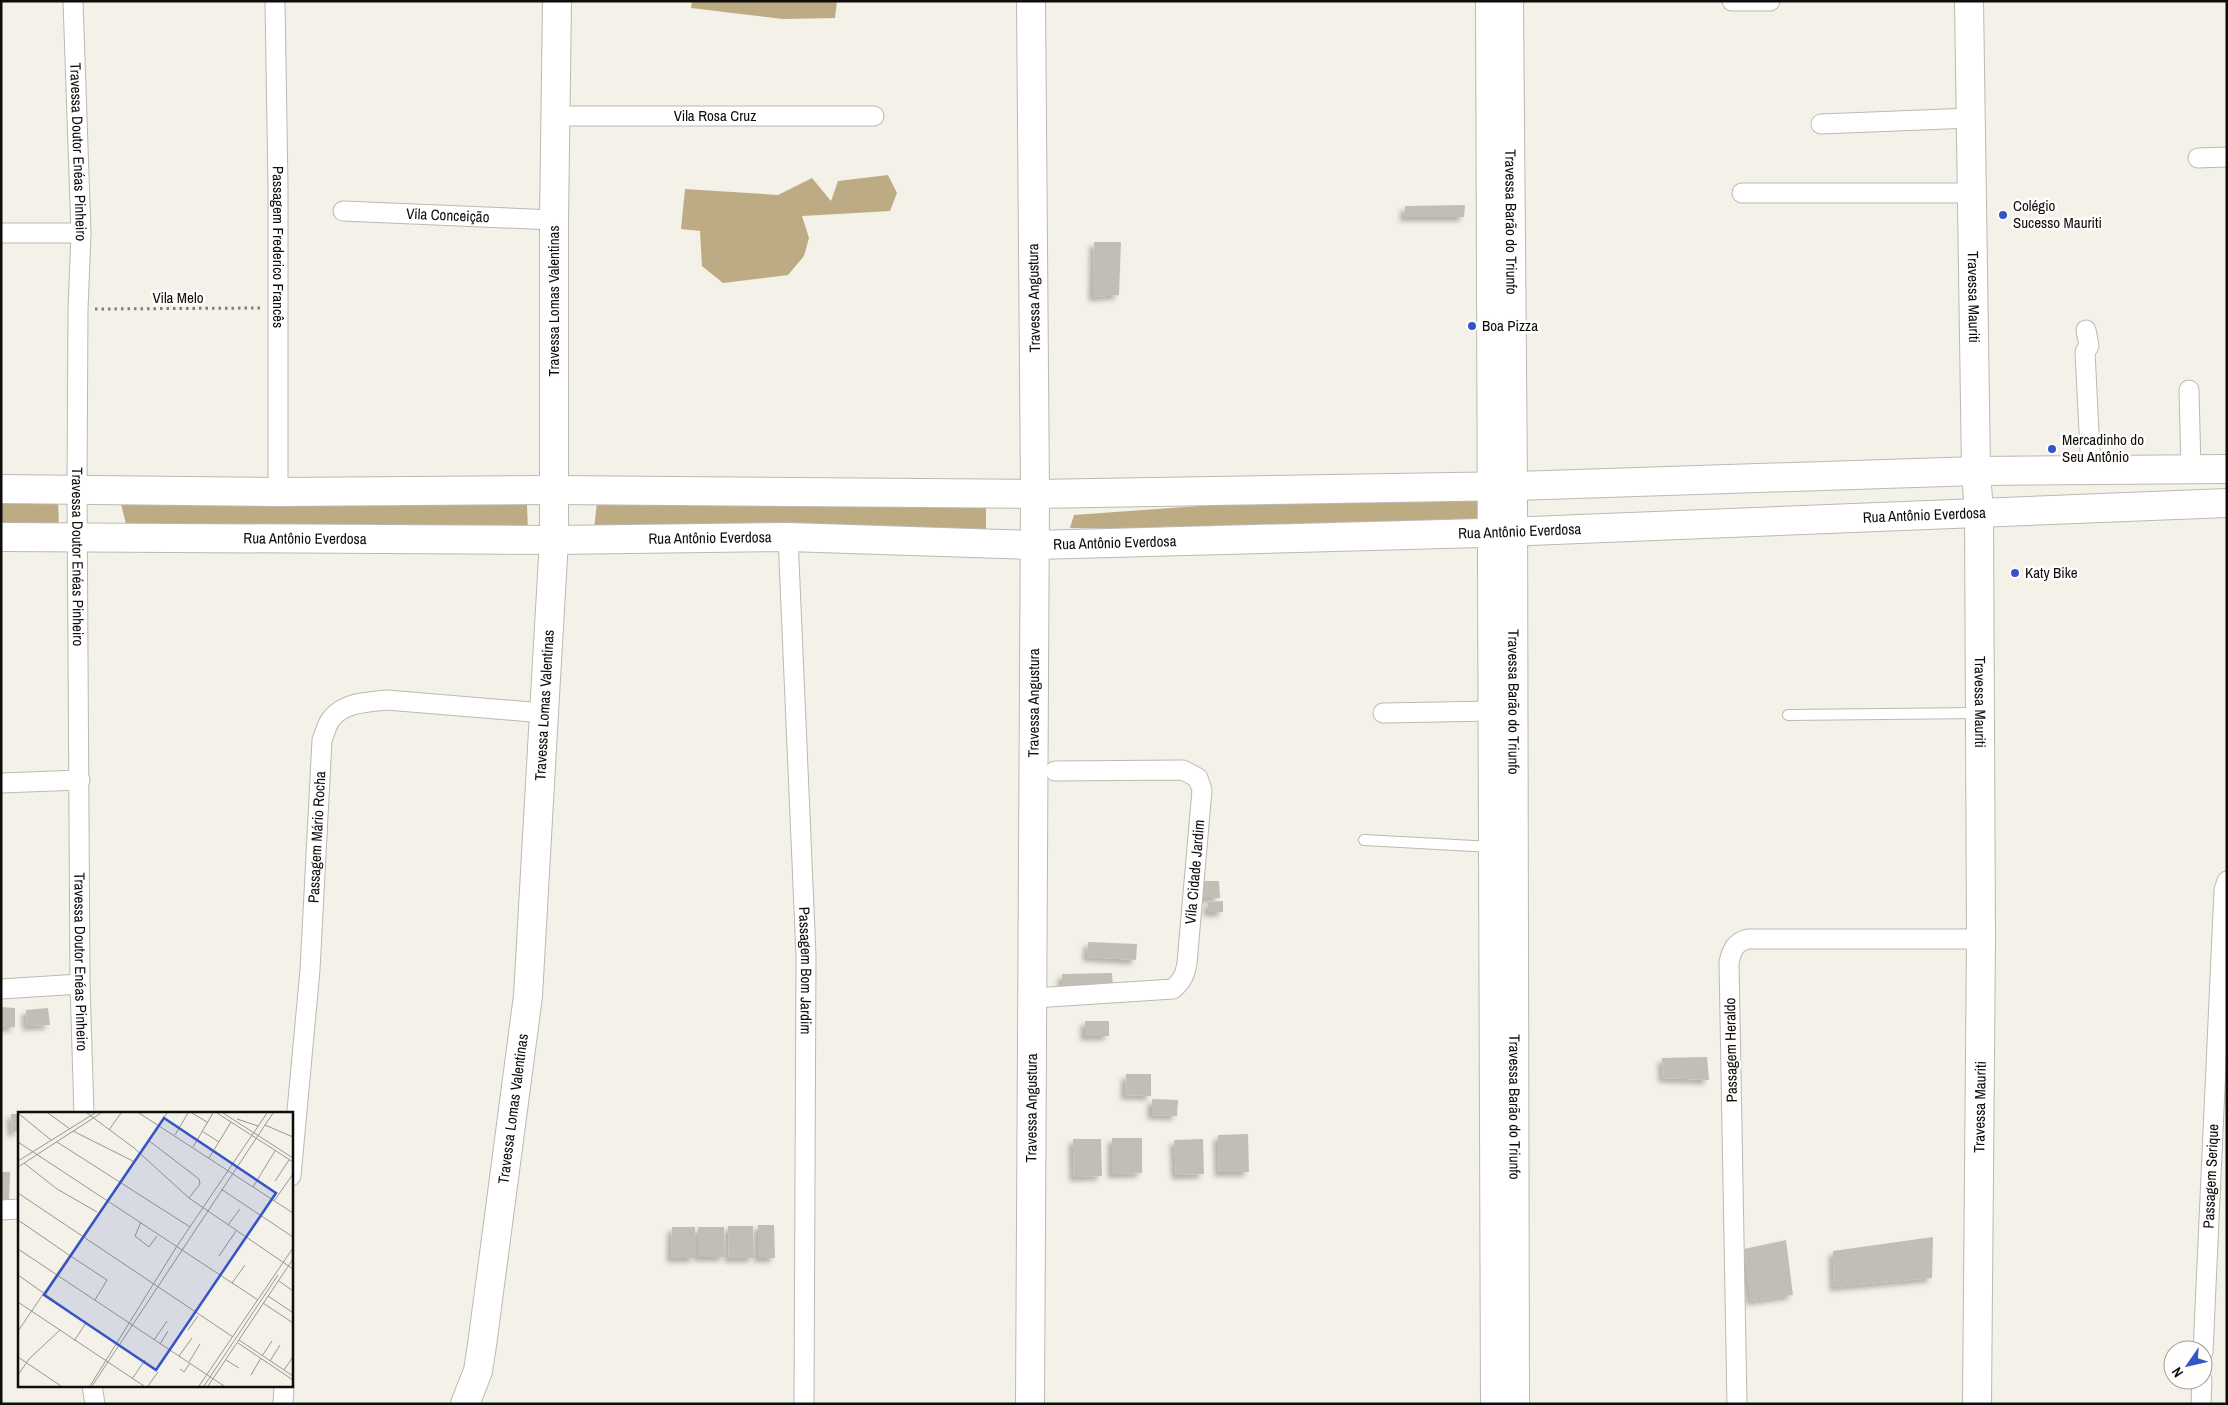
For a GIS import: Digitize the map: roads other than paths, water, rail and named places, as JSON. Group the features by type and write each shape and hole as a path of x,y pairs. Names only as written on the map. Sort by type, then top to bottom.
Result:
{"street":[{"name":"Travessa Doutor Enéas Pinheiro","path":"73,1 81,233 78,309 77,538 80,984 84,1112"},
{"name":"Passagem Frederico Francês","path":"275,1 278,492"},
{"name":"Travessa Lomas Valentinas","path":"465,1404 478,1372 528,996 554,540 554,220 557,1"},
{"name":"Travessa Angustura","path":"1030,1404 1034,998 1044,771 1035,544 1031,1"},
{"name":"Travessa Barão do Triunfo","path":"1490,1 1501,181"},
{"name":"Travessa Barão do Triunfo","path":"1509,1 1501,181 1502,532 1505,1231 1515,1404"},
{"path":"1732,1 1770,1"},
{"name":"Travessa Mauriti","path":"1969,1 1976,471 1979,513 1981,939 1977,1404"},
{"name":"Vila Rosa Cruz","path":"556,116 874,116"},
{"path":"1821,124 1971,118"},
{"path":"2198,158 2227,157"},
{"path":"1742,193 1973,193"},
{"name":"Vila Conceição","path":"343,211 554,220"},
{"path":"1,233 81,233"},
{"path":"2086,330 2089,346 2085,352 2091,471"},
{"path":"2188,390 2191,470"},
{"path":"1,489 278,492 554,490 1035,494 1502,486 1976,471 2227,469"},
{"path":"2042,470 2032,478 2029,490 2032,502 2042,510"},
{"name":"Rua Antônio Everdosa","path":"1,538 554,540 788,538 1035,544 1502,532 2227,503"},
{"name":"Travessa Barão do Triunfo","path":"1502,532 1493,710 1493,847 1504,955"},
{"name":"Passagem Bom Jardim","path":"788,538 806,955 804,1404"},
{"name":"Passagem Mário Rocha","path":"292,1165 310,970 322,740 331,718 346,706 387,700 544,713"},
{"path":"1383,713 1493,710"},
{"name":"Vila Cidade Jardim","path":"1034,998 1173,989 1184,975 1186,963 1202,790 1198,778 1183,770 1044,771"},
{"path":"1,783 80,780"},
{"name":"Passagem Serique","path":"2204,1340 2223,900 2227,881"},
{"name":"Passagem Heraldo","path":"1737,1404 1729,962 1732,951 1740,941 1748,939 1981,939"},
{"path":"1,989 80,984"},
{"path":"1,1210 18,1209"},
{"name":"Travessa Barão do Triunfo","path":"1495,1404 1505,1231"},
{"path":"92,1388 95,1404"},
{"path":"283,1404 284,1388"},
{"path":"2201,1404 2202,1390"}],"lane":[{"path":"1788,715 1980,713"},
{"path":"1364,840 1493,847"}],"place":[{"name":"Colégio Sucesso Mauriti","path":"2003,215"},
{"name":"Boa Pizza","path":"1472,326"},
{"name":"Mercadinho do Seu Antônio","path":"2052,449"},
{"name":"Katy Bike","path":"2015,573"}]}
